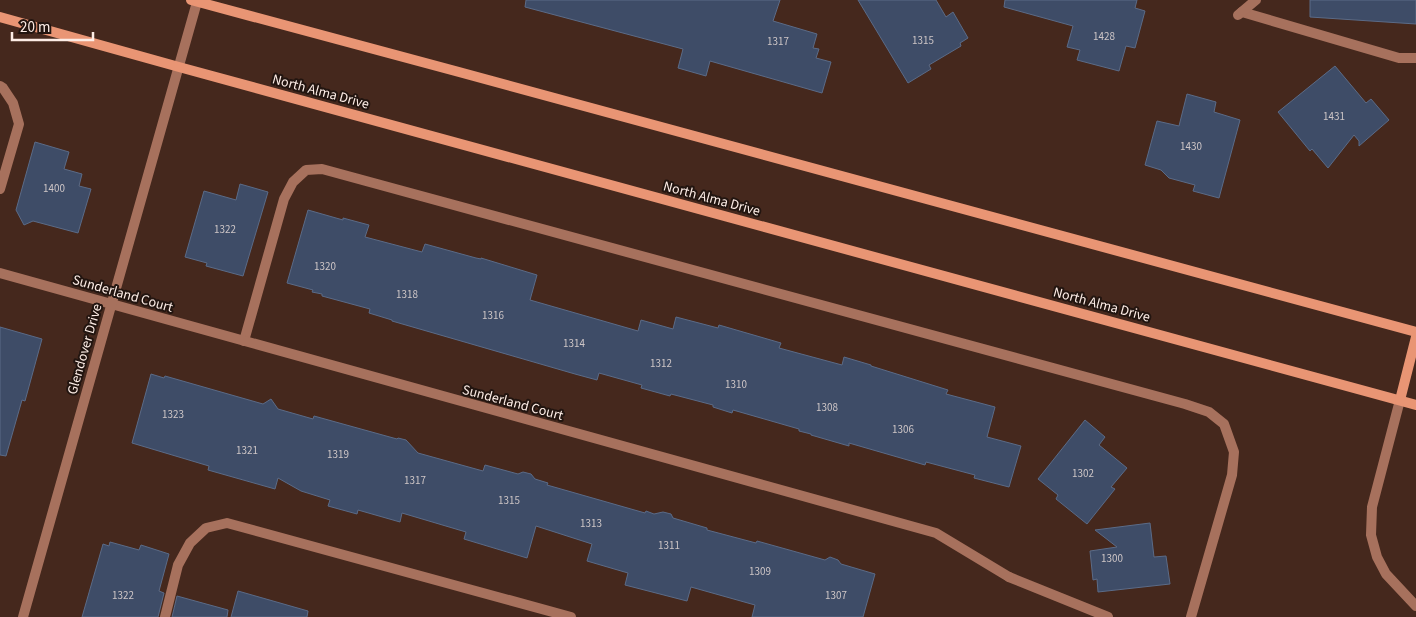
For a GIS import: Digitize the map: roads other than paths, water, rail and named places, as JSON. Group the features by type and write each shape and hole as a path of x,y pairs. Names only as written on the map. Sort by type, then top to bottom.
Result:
{"main road":[{"path":"194,1 1416,332"},
{"name":"North Alma Drive","path":"0,17 1416,405"},
{"path":"1400,400 1416,337"}],"street":[{"path":"1256,0 1240,14 1390,56 1416,58"},
{"name":"Glendover Drive","path":"23,617 179,67 194,1"},
{"path":"0,86 13,103 19,124 0,190"},
{"path":"244,341 284,199 293,182 306,170 322,169 1185,404 1209,412 1224,424 1234,452 1232,475 1192,617"},
{"name":"Sunderland Court","path":"0,274 936,533 1010,577 1108,617"},
{"path":"1400,400 1372,507 1371,535 1377,557 1386,574 1416,606"},
{"path":"165,617 178,566 190,543 206,528 227,523 571,617"}]}
